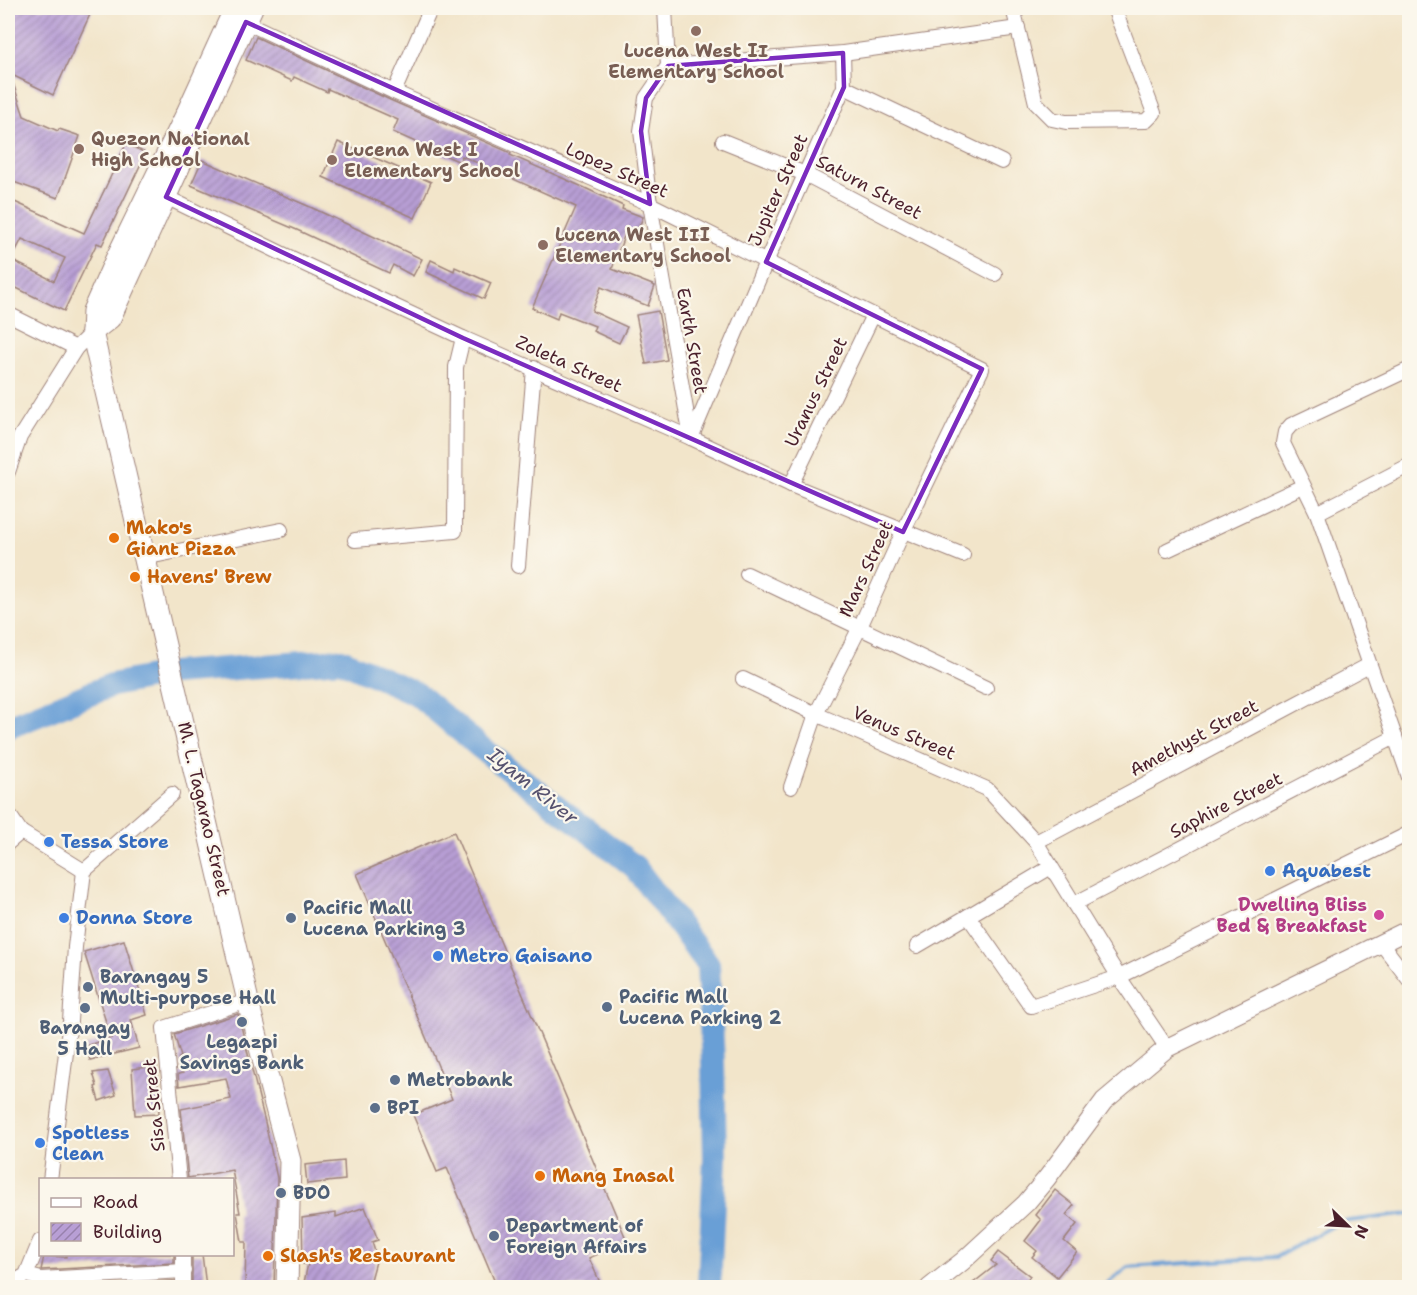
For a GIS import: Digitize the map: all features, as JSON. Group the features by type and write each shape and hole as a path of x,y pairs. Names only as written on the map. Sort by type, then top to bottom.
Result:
{"main road":[{"path":"92,332 110,318 166,197 241,13"},
{"name":"M. L. Tagarao Street","path":"241,13 106,280 93,311 92,332 248,1001 290,1161 287,1287"},
{"path":"929,1287 963,1261 1026,1203 1104,1101 1167,1048 1410,929"}],"street":[{"path":"394,92 431,8"},
{"path":"665,8 668,66 843,53 1018,28"},
{"path":"1013,8 1036,103 1052,119 1066,122 1146,121 1154,112 1114,8"},
{"name":"Lopez Street","path":"241,13 394,92 650,204 982,369"},
{"name":"Jupiter Street","path":"691,438 844,87 843,53"},
{"name":"Earth Street","path":"668,66 646,98 641,131 650,204 691,438"},
{"path":"844,87 1002,162"},
{"name":"Saturn Street","path":"723,141 806,174 995,274"},
{"name":"Zoleta Street","path":"166,197 463,338 691,438 791,485 963,555"},
{"path":"8,314 76,348"},
{"name":"Uranus Street","path":"791,485 873,315"},
{"path":"8,472 20,437 76,348 92,332"},
{"path":"355,540 455,531 456,367 463,338"},
{"path":"518,566 534,368"},
{"name":"Mars Street","path":"791,787 816,714 860,627 982,369"},
{"path":"1410,369 1292,425 1285,432 1283,443 1317,513 1410,780"},
{"path":"1317,513 1408,470"},
{"path":"1167,550 1303,486"},
{"path":"144,558 281,530"},
{"path":"747,574 986,688"},
{"name":"Amethyst Street","path":"1036,842 1369,665"},
{"name":"Venus Street","path":"743,679 816,714 987,789 1036,842 1119,976 1167,1048"},
{"name":"Saphire Street","path":"1074,904 1395,737"},
{"path":"50,1178 70,1021 75,946 84,871 172,794"},
{"path":"8,813 21,832 84,871"},
{"path":"8,843 21,832"},
{"path":"968,916 1031,1006 1119,976 1410,833"},
{"path":"917,946 1051,867"},
{"path":"1382,943 1410,981"},
{"name":"Sisa Street","path":"179,1178 164,1028 248,1001"},
{"path":"8,1285 26,1275 39,1242"},
{"path":"183,1256 183,1287"},
{"path":"26,1275 40,1279 184,1271"}],"highlighted area":[{"path":"246,22 650,204 641,131 646,98 668,66 843,53 844,87 766,262 982,369 903,532 463,338 166,197"}],"building":[{"path":"8,8 93,8 53,95 10,74 24,116 58,131 59,129 80,136 58,198 8,180"},
{"path":"256,37 390,100 511,153 510,155 643,217 636,235 626,231 612,269 655,286 648,306 601,287 592,311 627,327 619,343 593,331 595,326 559,312 557,319 532,308 576,207 462,156 460,162 393,132 398,120 328,89 327,92 294,77 292,81 246,60"},
{"path":"338,142 431,182 415,218 323,177"},
{"path":"126,144 146,153 102,245 97,243 64,311 8,284 8,199 84,233","holes":["22,239 65,258 54,281 11,260"]},
{"path":"202,160 422,259 413,276 393,265 389,273 297,230 191,185"},
{"path":"431,260 454,271 455,267 491,283 484,299 426,272"},
{"path":"658,311 667,360 646,364 636,315"},
{"path":"454,832 627,1241 589,1258 602,1287 497,1287 447,1168 437,1172 413,1115 452,1099 357,874"},
{"path":"124,940 147,1015 131,1020 139,1048 90,1060 85,1046 111,1038 84,952"},
{"path":"238,1014 277,1178 274,1287 245,1287 246,1242 242,1242 237,1213 240,1213 232,1170 188,1178 181,1109 231,1099 226,1078 179,1086 178,1074 183,1073 174,1034"},
{"path":"157,1066 159,1114 135,1115 132,1069"},
{"path":"108,1071 116,1095 99,1101 93,1073"},
{"path":"344,1161 345,1180 307,1184 305,1165"},
{"path":"1055,1190 1074,1205 1066,1215 1077,1224 1064,1241 1077,1252 1057,1277 1032,1257 1037,1251 1025,1241 1041,1220 1036,1215"},
{"path":"365,1207 378,1240 372,1242 377,1258 369,1287 345,1285 343,1287 303,1287 308,1264 303,1264 302,1218 336,1213 336,1217"},
{"path":"998,1252 1030,1276 1022,1286 1014,1279 1002,1287 968,1287 996,1265 991,1261"},
{"path":"44,1256 174,1256 174,1263 41,1270"},
{"path":"192,1256 202,1256 206,1287 192,1287"},
{"path":"174,1281 174,1287 132,1287 132,1283"}],"waterway":[{"name":"Iyam River","path":"8,727 112,685 172,673 341,660 417,694 480,747 635,867 708,964 715,1159 709,1288"},
{"path":"1101,1288 1128,1267 1276,1257 1340,1222 1410,1214"}],"place":[{"name":"Lucena West II Elementary School","path":"696,31"},
{"name":"Quezon National High School","path":"79,149"},
{"name":"Lucena West I Elementary School","path":"332,160"},
{"name":"Lucena West III Elementary School","path":"543,245"},
{"name":"Mako's Giant Pizza","path":"114,538"},
{"name":"Havens' Brew","path":"135,577"},
{"name":"Tessa Store","path":"49,842"},
{"name":"Aquabest","path":"1270,871"},
{"name":"Dwelling Bliss Bed & Breakfast","path":"1379,915"},
{"name":"Donna Store","path":"64,918"},
{"name":"Pacific Mall Lucena Parking 3","path":"291,918"},
{"name":"Metro Gaisano","path":"438,956"},
{"name":"Barangay 5 Multi-purpose Hall","path":"88,987"},
{"name":"Pacific Mall Lucena Parking 2","path":"607,1007"},
{"name":"Barangay 5 Hall","path":"85,1008"},
{"name":"Legazpi Savings Bank","path":"242,1022"},
{"name":"Metrobank","path":"395,1080"},
{"name":"BPI","path":"375,1108"},
{"name":"Spotless Clean","path":"40,1143"},
{"name":"Mang Inasal","path":"540,1176"},
{"name":"BDO","path":"281,1193"},
{"name":"Department of Foreign Affairs","path":"494,1236"},
{"name":"Slash's Restaurant","path":"268,1256"}]}
